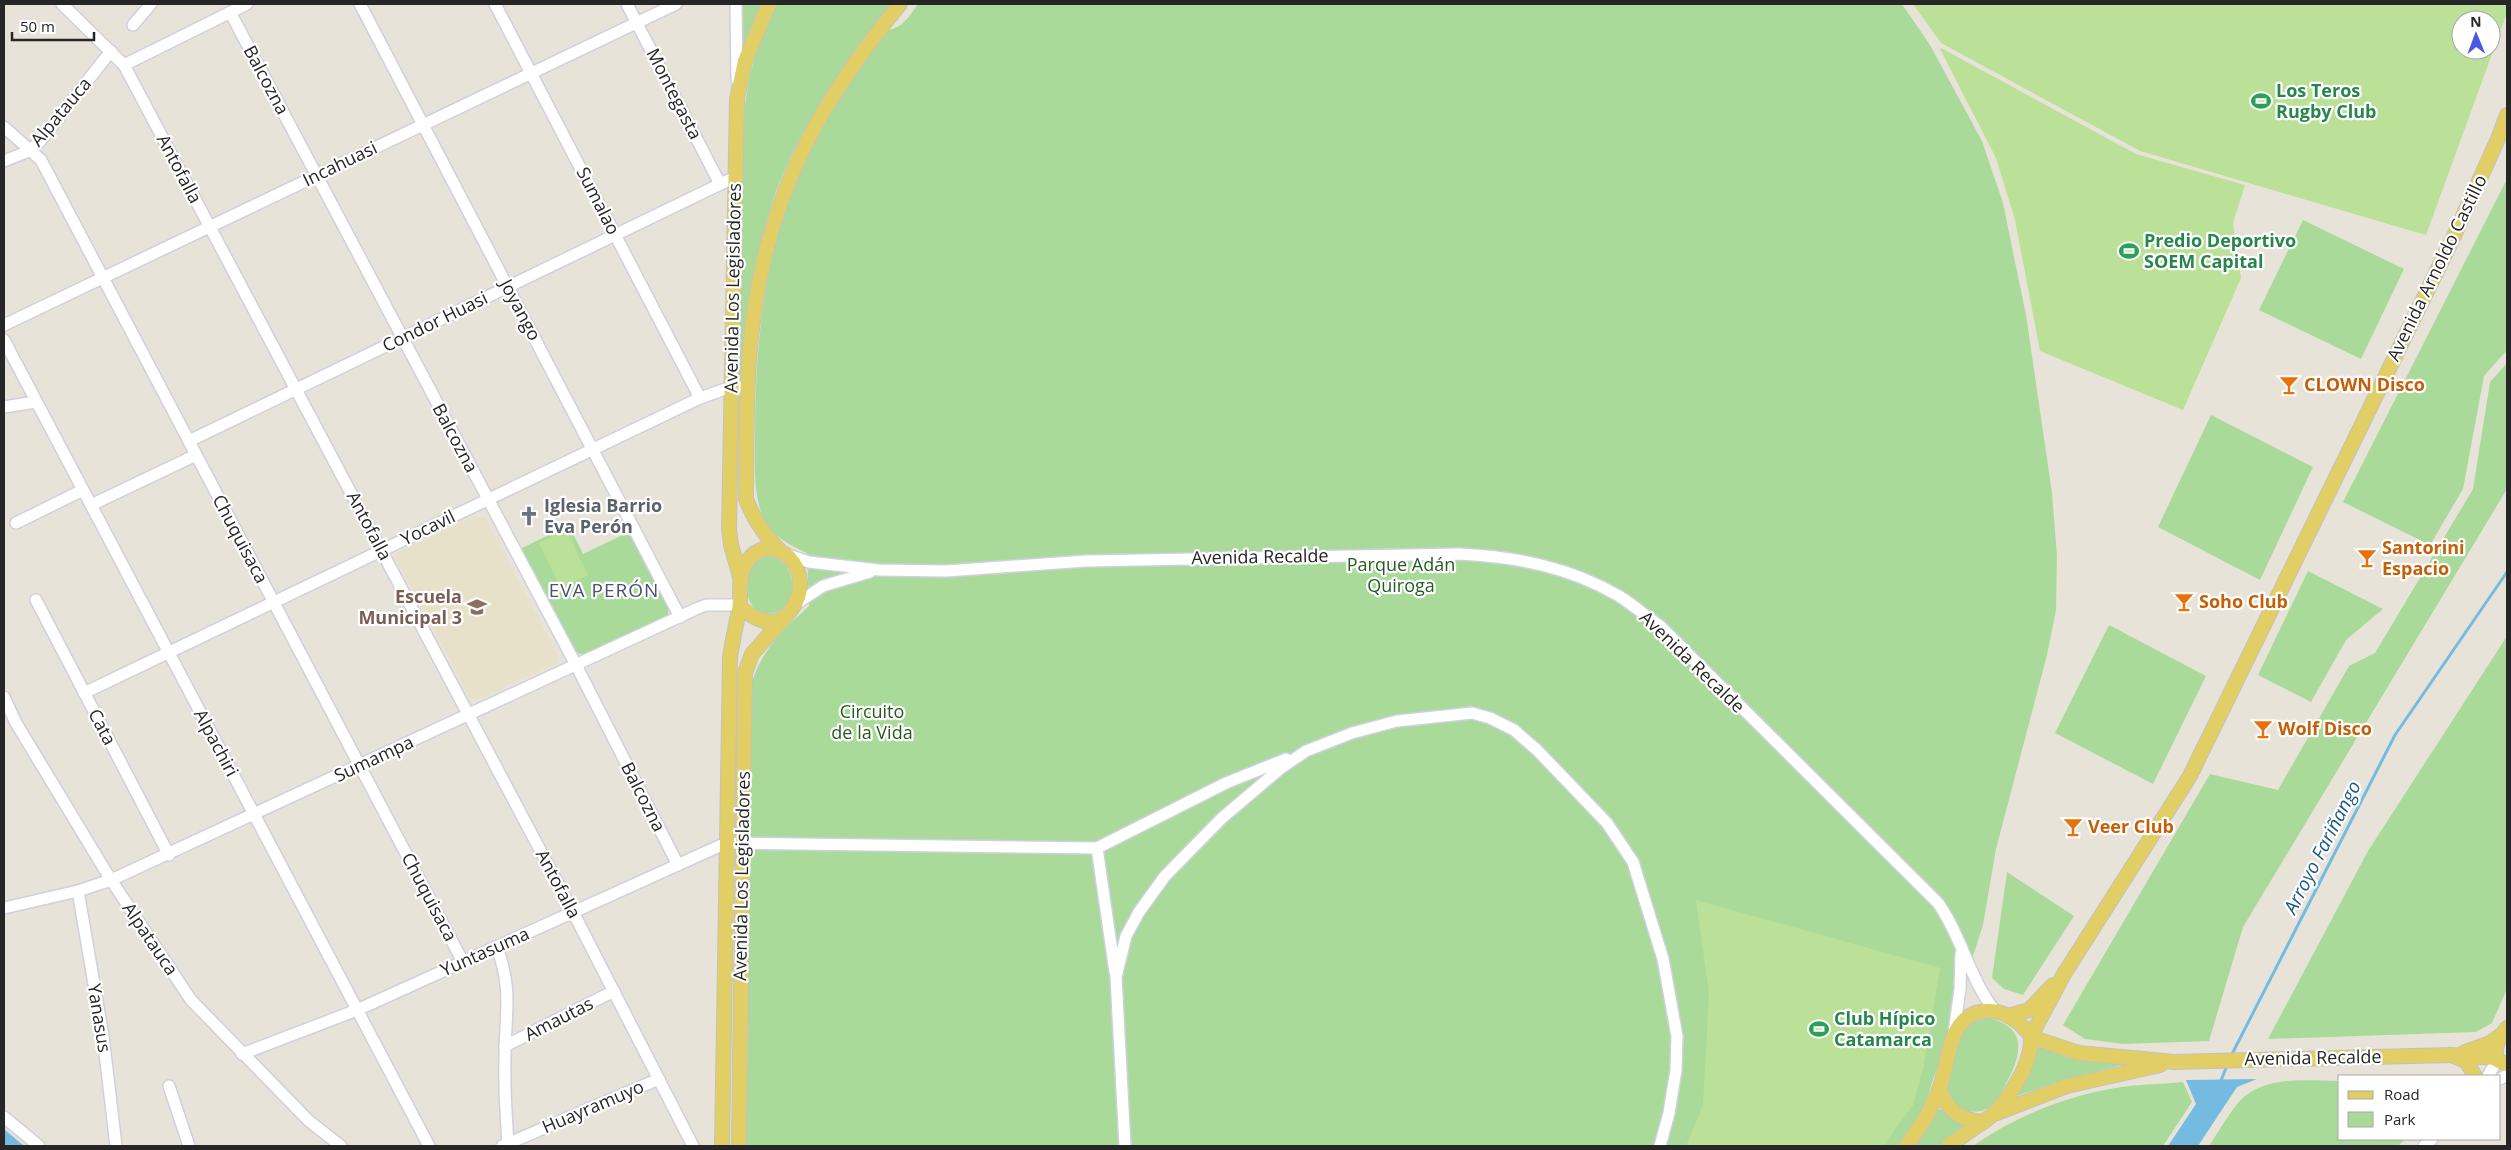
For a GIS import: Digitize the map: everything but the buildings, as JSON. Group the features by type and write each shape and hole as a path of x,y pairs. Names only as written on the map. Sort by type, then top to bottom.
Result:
{"main road":[{"name":"Avenida Los Legisladores","path":"740,577 731,545 729,529 737,100 745,61 769,4"},
{"name":"Avenida Los Legisladores","path":"784,553 764,534 753,518 746,499 748,387 755,307 763,260 790,174 813,126 896,6"},
{"name":"Avenida Arnoldo Castillo","path":"2031,1037 2064,974 2190,776 2454,236 2507,115"},
{"path":"764,549 784,553 794,563 800,578 800,595 796,604 783,618 765,622 752,616 740,606 740,577 744,566 753,555 764,549"},
{"name":"Avenida Los Legisladores","path":"722,1146 730,658 740,606"},
{"name":"Avenida Los Legisladores","path":"739,1146 745,673 752,654 783,618"},
{"name":"Avenida Arnoldo Castillo","path":"2008,1016 2029,1010 2064,974"},
{"path":"1906,1146 1918,1130 1939,1089 1954,1033 1964,1019 1973,1014 1995,1011 2008,1016 2031,1037 2030,1052 2023,1070 2006,1099 1989,1118 1948,1146"},
{"path":"2500,1060 2505,1030"},
{"name":"Avenida Recalde","path":"2451,1055 2470,1050 2505,1030"},
{"name":"Avenida Recalde","path":"2031,1037 2079,1053 2174,1062 2451,1055 2500,1060"},
{"path":"2451,1055 2466,1062 2474,1075"},
{"name":"Avenida Recalde","path":"1989,1118 2066,1086 2174,1062"},
{"path":"1939,1089 1950,1110 1970,1121 1989,1118"}],"street":[{"name":"Antofalla","path":"62,4 124,65 573,912 693,1146"},
{"path":"133,25 151,4"},
{"path":"124,65 247,4"},
{"name":"Joyango","path":"360,4 680,617"},
{"name":"Sumalao","path":"496,4 700,398"},
{"name":"Montegasta","path":"627,4 720,184"},
{"name":"Incahuasi","path":"4,325 676,4"},
{"path":"736,4 737,100"},
{"name":"Balcozna","path":"230,12 576,665 678,865"},
{"name":"Alpatauca","path":"4,161 29,151 40,141 111,51"},
{"name":"Chuquisaca","path":"4,127 40,160 463,962"},
{"name":"Condor Huasi","path":"189,441 735,177"},
{"name":"Alpachiri","path":"4,340 429,1146"},
{"name":"Yocavil","path":"84,693 700,398 731,387 748,387"},
{"path":"4,407 36,402"},
{"path":"91,505 196,455"},
{"path":"16,523 83,490"},
{"name":"Avenida Recalde","path":"784,553 809,562 879,570 946,571 1086,561 1460,554 1512,558 1539,563 1579,576 1620,597 1660,626 1938,903 1949,919 1982,994 1995,1011"},
{"name":"Avenida Recalde","path":"796,604 823,586 845,577 879,570"},
{"name":"Cata","path":"36,600 169,855"},
{"name":"Sumampa","path":"4,908 78,891 111,880 169,855 706,605 740,606"},
{"name":"Alpatauca","path":"4,697 16,723 111,880 191,1000 309,1121 340,1146"},
{"path":"726,843 1097,848 1226,783 1352,733 1397,721 1472,713 1490,718 1514,730 1568,780 1607,823 1632,862 1664,959 1677,1036 1676,1070 1669,1113 1660,1146"},
{"path":"1116,977 1126,936 1139,912 1165,876 1222,818 1281,768 1306,751"},
{"name":"Yuntasuma","path":"242,1054 357,1010 726,843"},
{"path":"1097,848 1116,977 1125,1146"},
{"name":"Yanasus","path":"78,891 103,1036 116,1146"},
{"path":"496,947 505,971 508,990 504,1084 504,1145"},
{"name":"Avenida Recalde","path":"1954,1033 1960,989 1961,949"},
{"name":"Amautas","path":"505,1046 614,991"},
{"path":"2489,1075 2500,1060"},
{"name":"Huayramuyo","path":"504,1145 658,1079"},
{"path":"168,1086 189,1146"},
{"path":"4,1117 39,1146"}],"shaded area":[{"name":"Escuela Municipal 3","path":"477,516 485,518 559,657 557,663 478,699 471,699 395,557 398,552"}],"green space":[{"path":"742,4 761,4 742,48"},
{"path":"776,4 892,4 854,53 819,104 790,158 778,187 758,254 743,372 739,374 742,127 746,95 757,48"},
{"name":"Parque Adán Quiroga","path":"918,4 1902,4 1930,45 1982,141 2003,203 2026,315 2052,493 2057,556 2056,610 2047,655 1996,849 1983,925 1924,1108 1897,1146 746,1146 752,681 763,658 775,640 809,606 807,553 793,546 769,528 762,515 757,496 755,402 764,299 770,265 788,199 818,133 838,97 862,62 887,32 904,22"},
{"name":"Los Teros Rugby Club","path":"1913,4 2507,4 2507,13 2501,29 2501,10 2451,10 2451,60 2490,60 2426,235 2140,151 1941,43"},
{"name":"Predio Deportivo SOEM Capital","path":"1939,47 2136,154 2245,185 2233,223 2241,278 2183,410 2040,351 2015,220 1996,158"},
{"path":"2507,179 2507,350 2484,376 2463,489 2430,545 2343,502"},
{"path":"2303,220 2404,269 2361,359 2259,310"},
{"path":"2507,363 2507,489 2243,927 2209,1041 2123,1044 2085,1039 2063,1025 2210,774 2278,790 2349,666 2375,653 2473,489 2490,382"},
{"path":"2211,415 2313,467 2260,580 2158,527"},
{"path":"569,525 583,554 631,531 669,604 668,615 590,653 579,654 574,649 520,549"},
{"path":"566,530 588,575 561,588 539,543"},
{"path":"768,556 775,558 785,565 789,571 792,584 788,603 774,613 763,613 755,608 749,600 747,590 747,579 751,569 757,561"},
{"path":"2308,571 2383,609 2346,640 2311,702 2258,675"},
{"path":"2109,625 2206,676 2153,784 2055,733"},
{"path":"2507,636 2507,989 2492,1023 2476,1032 2268,1039 2368,851"},
{"path":"2007,872 2074,916 2023,995 2004,989 1992,978"},
{"name":"Club Hípico Catamarca","path":"1696,900 1940,968 1924,1065 1913,1105 1883,1146 1686,1146 1703,1105 1709,993"},
{"path":"1988,1018 2001,1022 2011,1028 2016,1036 2018,1054 2011,1075 1995,1102 1983,1110 1977,1112 1969,1111 1954,1103 1949,1093 1949,1069 1968,1024"},
{"path":"2038,1046 2069,1058 2126,1064 2065,1079 2014,1097 2034,1063"},
{"path":"2299,1080 2338,1081 2338,1140 2404,1140 2398,1146 2209,1146 2226,1119 2247,1094 2271,1084"},
{"path":"2183,1082 2192,1102 2163,1146 1973,1146 2025,1116 2063,1101 2102,1090 2137,1085"},
{"path":"1941,1109 1964,1127 1938,1146 1916,1146 1938,1110"}],"water":[{"path":"2257,1079 2237,1087 2198,1146 2168,1146 2196,1104 2186,1080"},
{"path":"4,1129 24,1146 7,1146 4,1144"}],"waterway":[{"name":"Arroyo Fariñango","path":"2230,1058 2395,735 2507,572"},
{"name":"Arroyo Fariñango","path":"2220,1083 2228,1063"}],"place":[{"name":"Los Teros Rugby Club","path":"2261,101"},
{"name":"Predio Deportivo SOEM Capital","path":"2129,251"},
{"name":"CLOWN Disco","path":"2289,385"},
{"name":"Iglesia Barrio Eva Perón","path":"529,516"},
{"name":"Santorini Espacio","path":"2367,558"},
{"name":"Soho Club","path":"2184,602"},
{"name":"Escuela Municipal 3","path":"477,607"},
{"name":"Wolf Disco","path":"2263,729"},
{"name":"Veer Club","path":"2073,827"},
{"name":"Club Hípico Catamarca","path":"1819,1029"}],"district":[{"name":"EVA PERÓN","path":"604,590"}],"park label":[{"name":"Circuito de la Vida","path":"872,722"}]}
